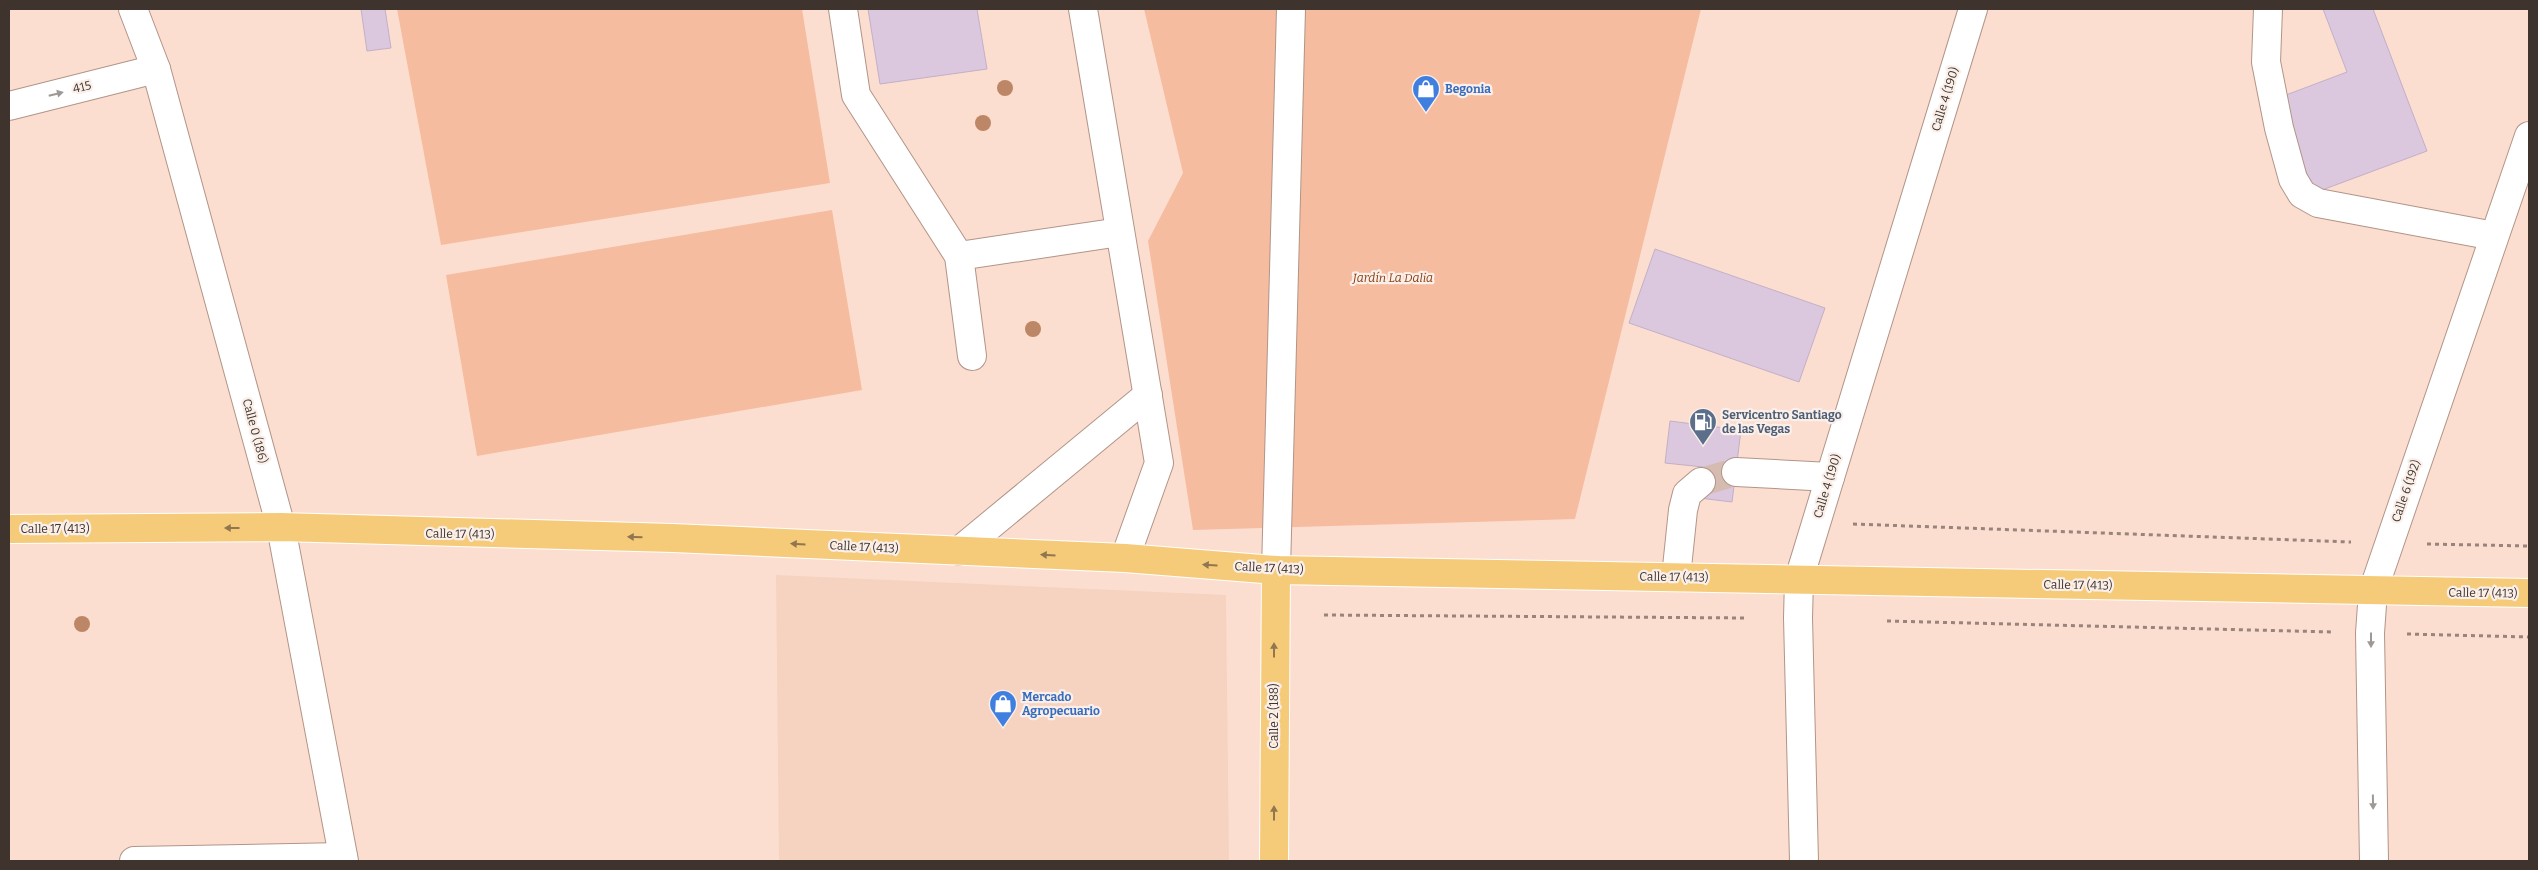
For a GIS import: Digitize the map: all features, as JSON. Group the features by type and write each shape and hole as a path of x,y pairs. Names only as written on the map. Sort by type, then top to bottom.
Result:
{"main road":[{"name":"Calle 17 (413)","path":"9,529 281,528 673,538 1125,558 1276,570 2529,593"},
{"name":"Calle 2 (188)","path":"1274,861 1276,570"}],"street":[{"name":"Calle 0 (186)","path":"133,9 156,69 281,528 343,859"},
{"path":"843,9 856,95 959,256 972,356"},
{"path":"1083,9 1159,463 1125,558"},
{"path":"1276,570 1291,9"},
{"name":"Calle 4 (190)","path":"1804,861 1798,618 1799,579 1973,9"},
{"path":"2268,9 2266,62 2279,128 2293,179 2302,194 2318,203 2494,236"},
{"name":"415","path":"9,106 156,69"},
{"name":"Calle 6 (192)","path":"2374,861 2370,633 2373,591 2529,136"},
{"path":"959,256 1120,232"},
{"path":"959,551 1148,395"},
{"path":"1736,472 1830,477"},
{"path":"1676,577 1683,510 1687,494 1701,482"},
{"path":"134,861 343,859"}],"path":[{"path":"1816,522 2388,543 2529,546"},
{"path":"1324,616 1798,618"},
{"path":"1877,620 2529,637"}],"shaded area":[{"name":"Mercado Agropecuario","path":"776,575 1226,595 1229,861 779,861"}],"green space":[{"path":"397,9 802,9 830,183 441,245"},
{"name":"Jardín La Dalia","path":"1144,9 1701,9 1575,519 1193,530 1148,241 1183,173"},
{"path":"832,210 862,390 477,456 446,275"}],"building":[{"path":"361,9 385,9 391,48 367,51"},
{"path":"868,9 977,9 987,69 880,84"},
{"path":"2323,9 2373,9 2427,151 2314,193 2278,98 2347,72"},
{"path":"1655,249 1825,308 1799,382 1629,323"},
{"name":"Servicentro Santiago de las Vegas","path":"1670,421 1741,430 1732,502 1699,498 1703,467 1665,463"}],"tunnel":[{"path":"1701,482 1736,472"}],"place":[{"name":"Begonia","path":"1426,113"},
{"name":"Servicentro Santiago de las Vegas","path":"1703,446"},
{"name":"Mercado Agropecuario","path":"1003,728"}]}
